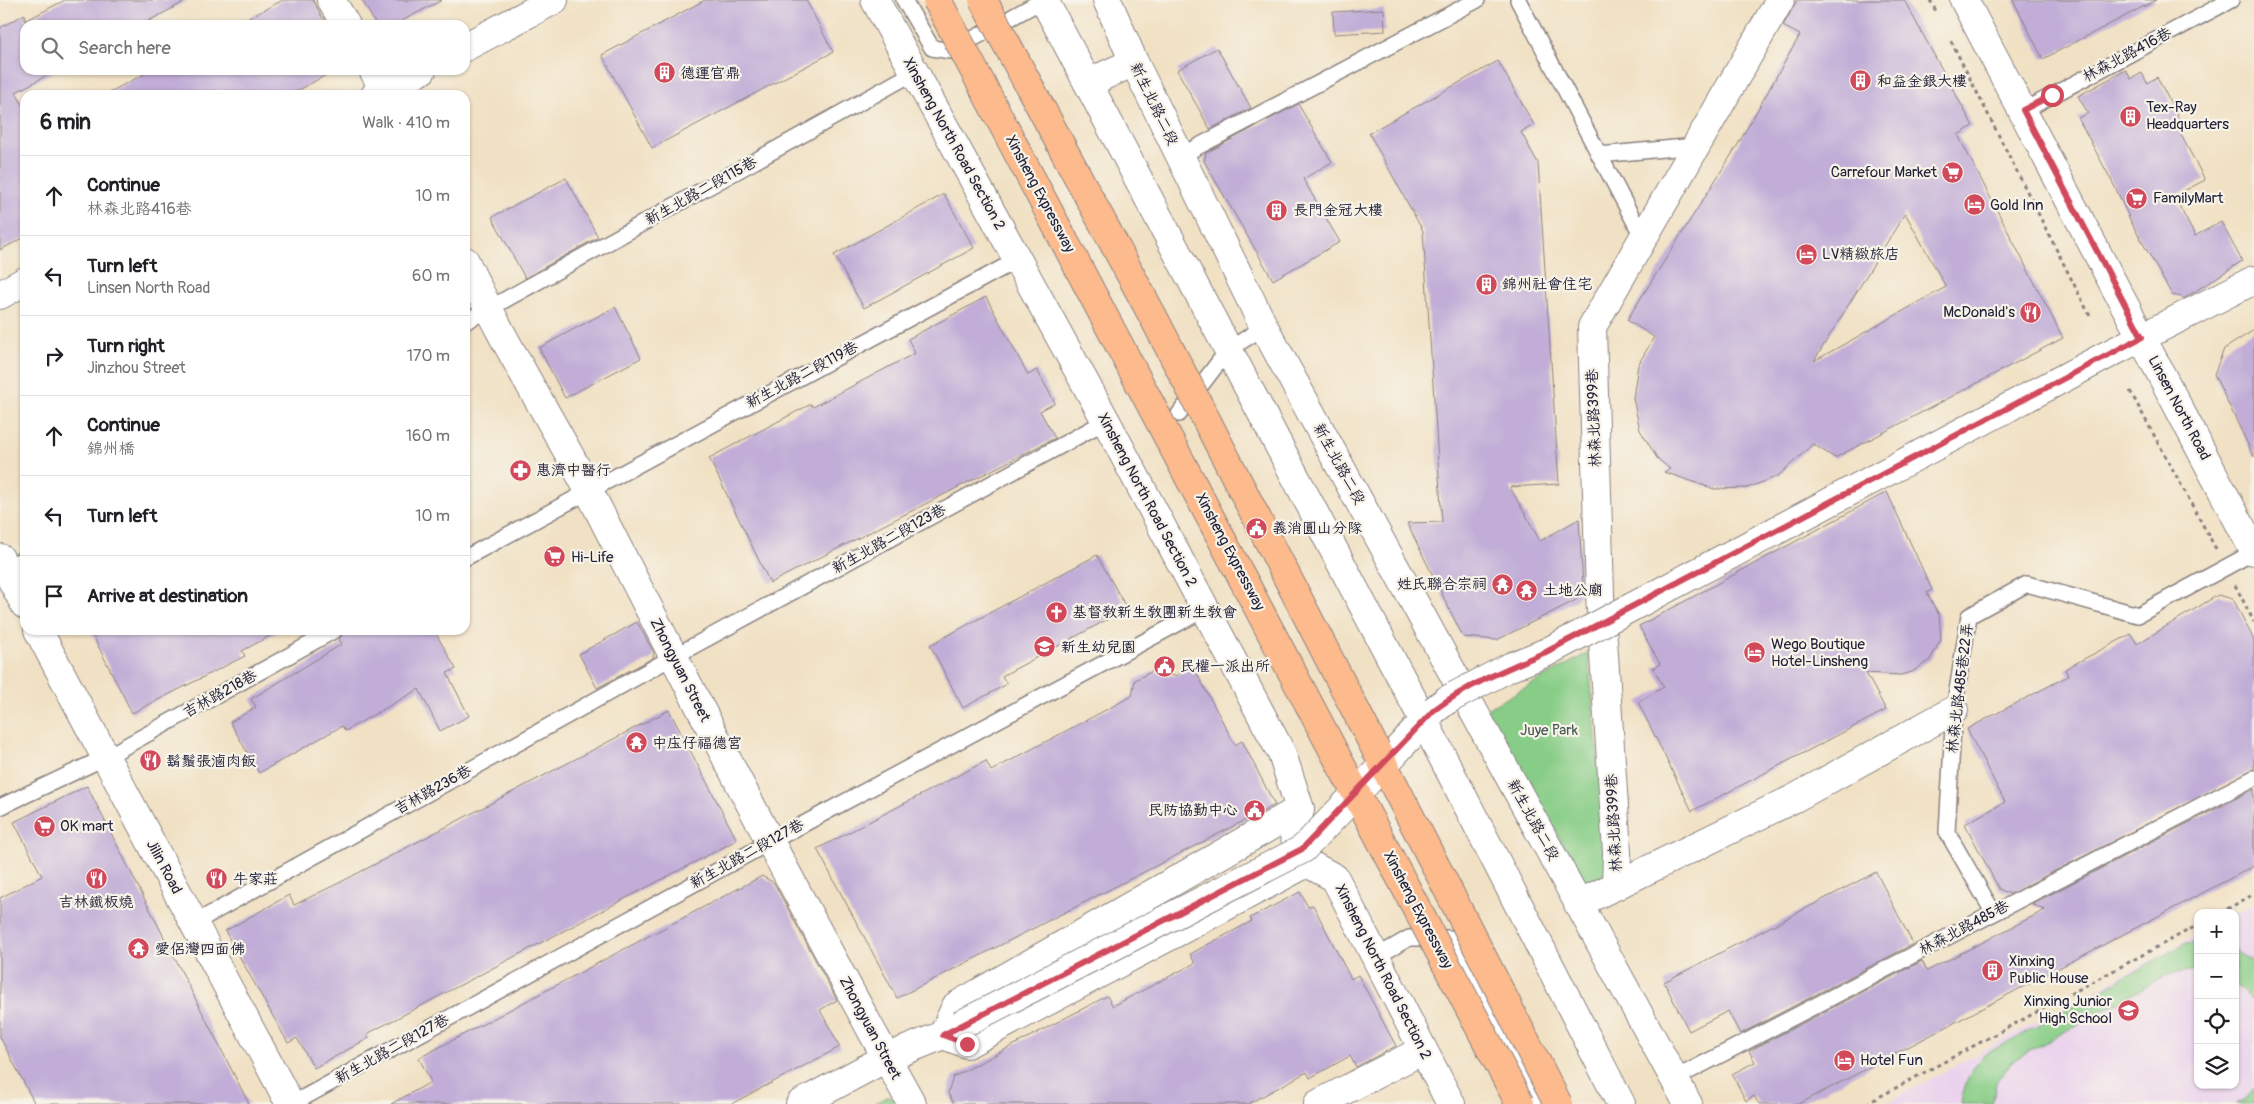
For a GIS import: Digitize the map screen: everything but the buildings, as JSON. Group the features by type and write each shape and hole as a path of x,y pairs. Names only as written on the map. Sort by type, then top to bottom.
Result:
{"highway":[{"name":"Xinsheng Expressway","path":"938,0 1520,1104"},
{"path":"983,0 1157,324 1558,1104"}],"street":[{"path":"331,0 343,20"},
{"path":"470,44 554,0"},
{"name":"Xinsheng North Road Section 2","path":"875,0 1106,421 1282,754 1300,809"},
{"path":"1044,0 1228,350 1429,716 1621,1104"},
{"name":"新生北路二段","path":"1107,0 1134,62 1264,327 1688,1104"},
{"name":"林森北路399巷","path":"1616,886 1617,852 1600,595 1592,327 1780,0"},
{"name":"Linsen North Road","path":"1964,0 2254,552"},
{"path":"1088,83 1134,62"},
{"path":"380,88 410,75"},
{"path":"800,1104 886,1058 952,1030 1302,849 1429,716 1447,700 1510,667 1546,652 2142,337 2254,280"},
{"path":"0,295 20,284"},
{"name":"Zhongyuan Street","path":"470,286 476,316 588,490 770,842 912,1104"},
{"path":"10,561 20,590"},
{"name":"Jilin Road","path":"41,635 291,1104"},
{"path":"1578,904 1795,798 1954,710"},
{"path":"952,1030 956,1006 1300,809"},
{"path":"952,1030 967,1044 1307,863 1294,835 1300,809"},
{"name":"Xinsheng North Road Section 2","path":"1307,863 1335,878 1451,1104"},
{"path":"1318,1104 1422,1050"}],"lane":[{"path":"904,0 932,48 951,51 1044,0"},
{"path":"1180,156 1477,0"},
{"path":"1518,0 1643,238"},
{"name":"林森北路416巷","path":"2023,110 2231,0"},
{"name":"新生北路二段115巷","path":"476,316 915,72"},
{"path":"1599,155 1696,146"},
{"name":"新生北路二段119巷","path":"588,490 1017,260"},
{"path":"1180,414 1228,350 1264,327"},
{"name":"新生北路二段123巷","path":"673,657 1106,421"},
{"path":"470,555 588,490"},
{"name":"林森北路485巷22弄","path":"1993,912 1947,832 1954,710 1969,616 2027,584 2138,615 2254,552"},
{"name":"新生北路二段127巷","path":"291,1104 770,842 1205,609"},
{"name":"吉林路218巷","path":"0,807 106,757 326,635"},
{"name":"吉林路236巷","path":"194,923 673,657"},
{"name":"林森北路485巷","path":"1674,1079 2254,778"},
{"path":"1376,957 1409,938 1451,938 1536,1104"}],"path":[{"path":"1930,0 1939,18"},
{"path":"1948,35 2091,318"},
{"path":"2130,391 2254,622"},
{"path":"2227,909 2254,894"},
{"path":"1866,1104 2194,927"}],"shaded area":[{"name":"Xinxing Junior High School","path":"2254,904 2254,1104 1884,1104 2194,936 2194,1089 2239,1089 2239,912"}],"green space":[{"name":"Juye Park","path":"1588,653 1609,871 1588,886 1483,711"},
{"path":"2194,943 2194,971 2169,974 2012,1061 1996,1083 1992,1104 1961,1104 1968,1078 1984,1055 2184,944"},
{"path":"2239,953 2254,962 2254,1003 2239,988"},
{"path":"2254,1088 2254,1104 2236,1104 2246,1098"},
{"path":"891,1095 897,1104 873,1104"}],"place":[{"name":"德運官鼎","path":"664,73"},
{"name":"和益金銀大樓","path":"1861,81"},
{"name":"Tex-Ray Headquarters","path":"2130,116"},
{"name":"Carrefour Market","path":"1953,172"},
{"name":"FamilyMart","path":"2137,198"},
{"name":"Gold Inn","path":"1974,205"},
{"name":"長門金冠大樓","path":"1277,210"},
{"name":"LV精緻旅店","path":"1806,254"},
{"name":"錦州社會住宅","path":"1486,284"},
{"name":"McDonald's","path":"2031,312"},
{"name":"惠濟中醫行","path":"520,470"},
{"name":"義消圓山分隊","path":"1256,528"},
{"name":"Hi-Life","path":"555,557"},
{"name":"姓氏聯合宗祠","path":"1503,584"},
{"name":"土地公廟","path":"1527,590"},
{"name":"基督教新生教團新生教會","path":"1056,612"},
{"name":"新生幼兒園","path":"1045,647"},
{"name":"Wego Boutique Hotel-Linsheng","path":"1755,653"},
{"name":"民權一派出所","path":"1164,666"},
{"name":"中庒仔福德宮","path":"636,743"},
{"name":"鬍鬚張滷肉飯","path":"150,761"},
{"name":"民防協勤中心","path":"1254,810"},
{"name":"OK mart","path":"44,826"},
{"name":"吉林鐵板燒","path":"96,879"},
{"name":"牛家莊","path":"217,879"},
{"name":"愛侶灣四面佛","path":"139,949"},
{"name":"Xinxing Public House","path":"1993,970"},
{"name":"Xinxing Junior High School","path":"2128,1010"},
{"name":"Hotel Fun","path":"1844,1060"}],"route":[{"path":"967,1044 943,1035 1302,849 1434,710 1447,700 1510,667 1546,652 2142,337 2023,110 2052,95"}]}
